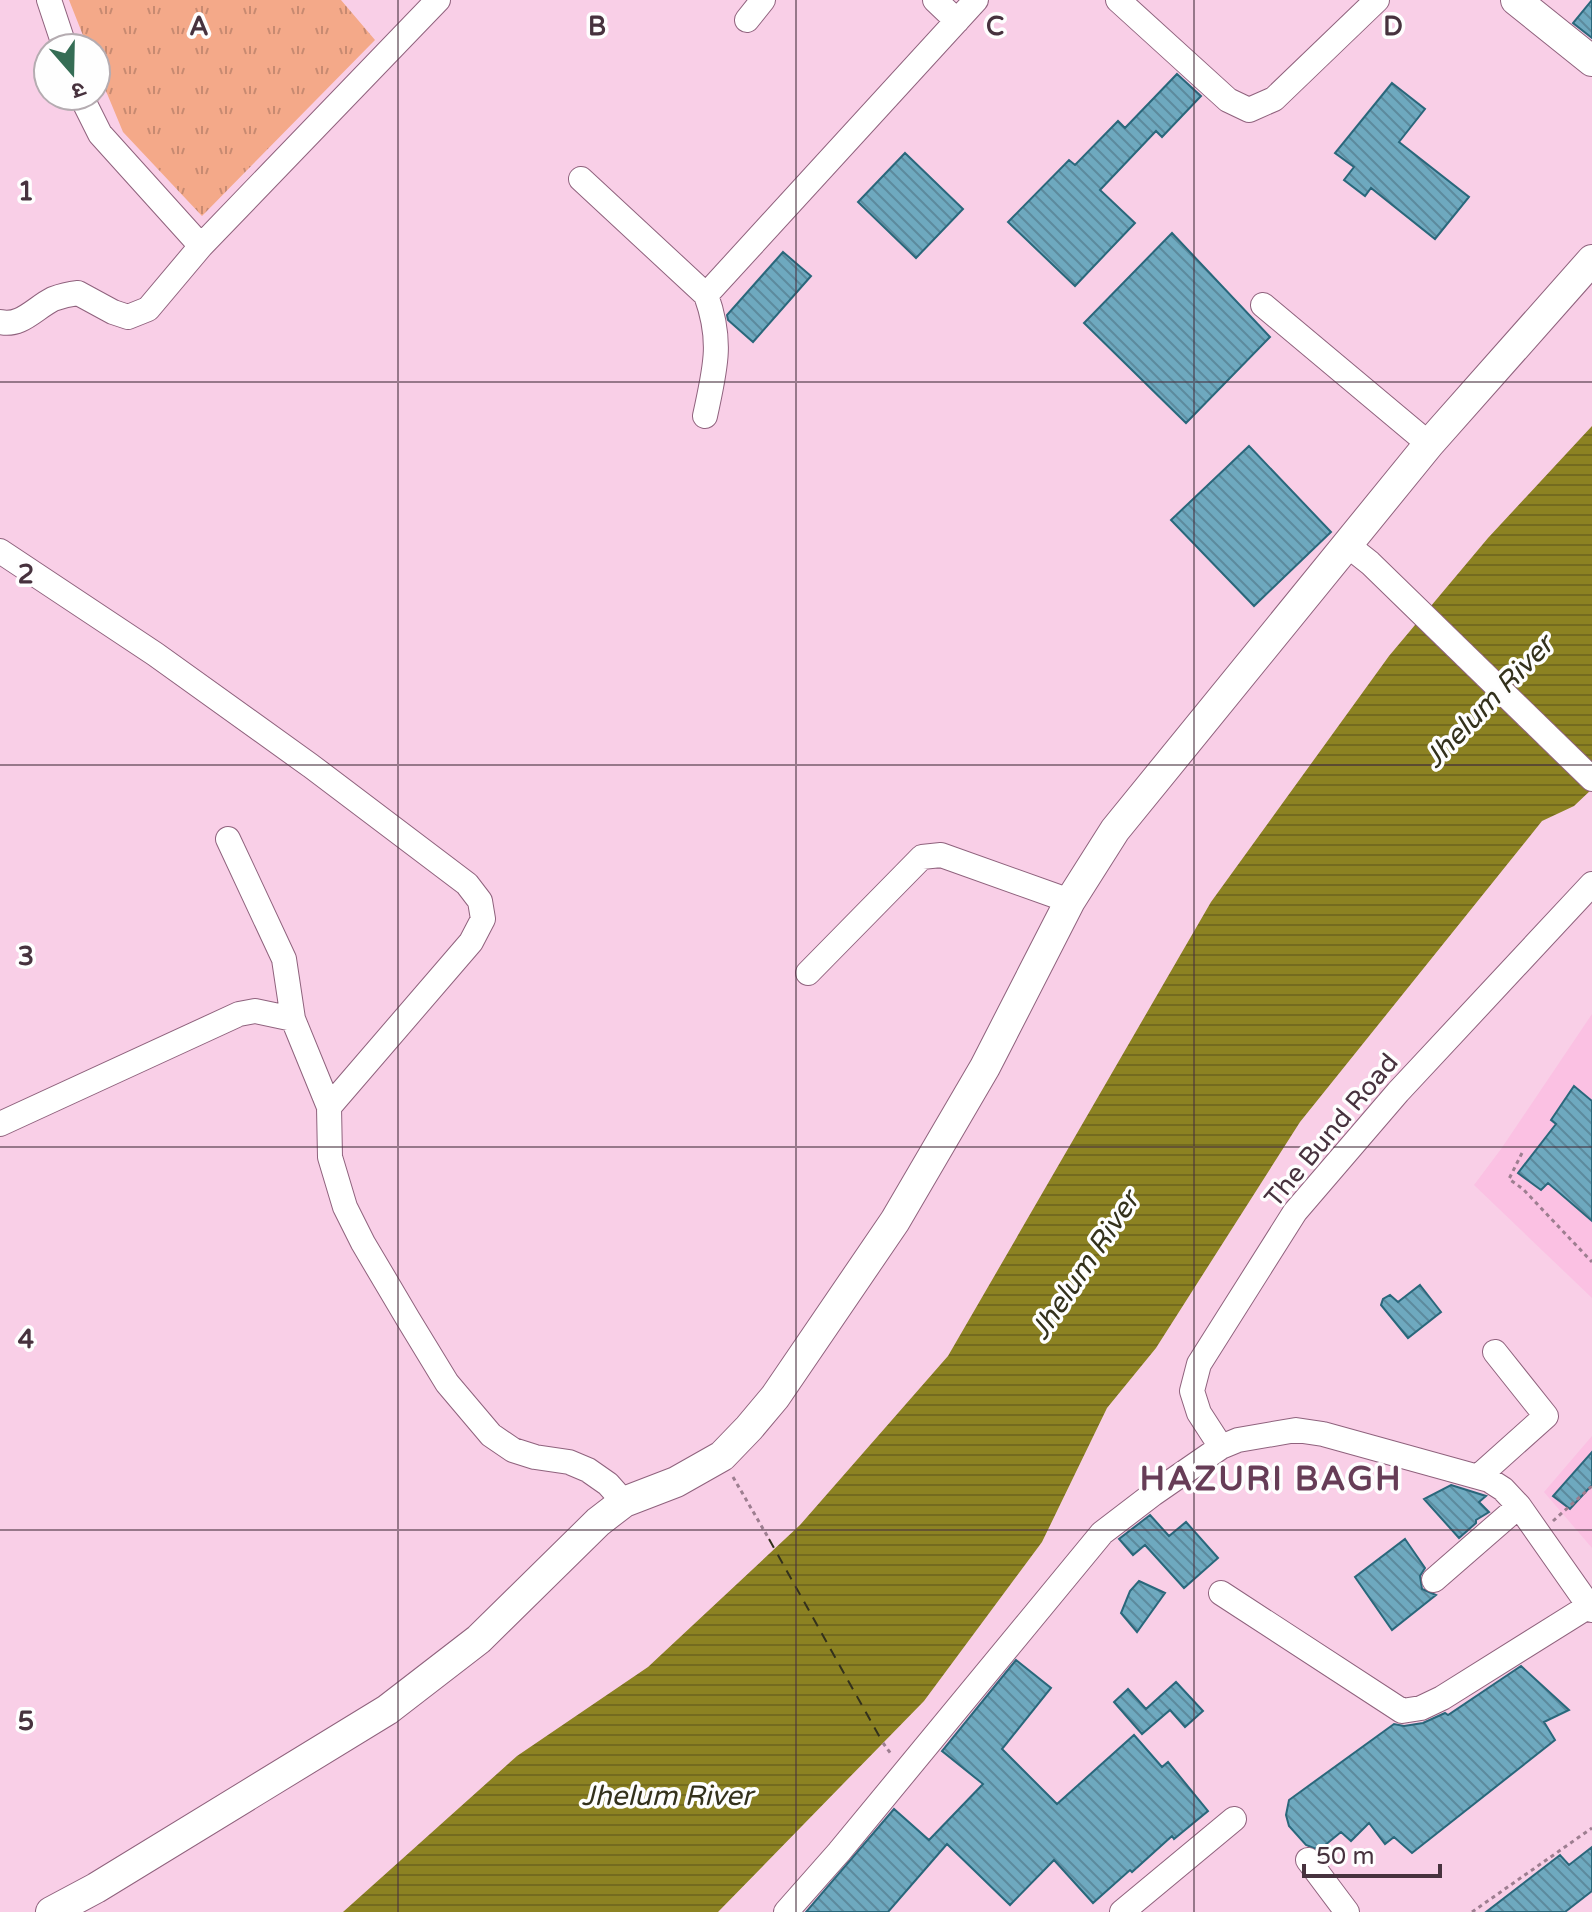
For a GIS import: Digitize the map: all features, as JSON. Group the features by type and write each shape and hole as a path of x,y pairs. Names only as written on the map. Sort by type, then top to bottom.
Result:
{"main road":[{"path":"1516,0 1592,61"},
{"path":"51,1912 387,1710 479,1639 598,1522 624,1502 676,1482 722,1456 775,1397 895,1221 985,1067 1070,901 1115,830 1429,444 1591,263"}],"street":[{"path":"49,0 60,32"},
{"path":"0,322 13,323 51,300 78,293 128,317 148,309 201,246 438,0"},
{"path":"747,20 763,0"},
{"path":"935,0 957,21"},
{"path":"706,295 976,0"},
{"path":"1118,0 1228,100 1249,110 1274,99 1377,0"},
{"path":"89,112 100,134 201,246"},
{"path":"581,179 706,295 716,322 717,359 705,416"},
{"path":"1263,305 1429,444"},
{"path":"1346,544 1370,563 1592,779"},
{"path":"0,551 155,654 311,766 467,884 480,901 483,919 471,942 329,1107"},
{"path":"228,839 284,959 293,1019 329,1107 330,1157 345,1207 378,1269 458,1398 491,1435 513,1450 569,1462 588,1470 608,1484 624,1502"},
{"path":"808,973 922,857 941,855 1070,901"},
{"name":"The Bund Road","path":"1221,1447 1199,1413 1192,1391 1199,1364 1295,1212 1398,1092 1592,884"},
{"path":"0,1124 239,1014 255,1011 293,1019"},
{"path":"1479,1476 1546,1416 1495,1352"},
{"path":"786,1912 858,1830 1102,1533 1221,1447 1238,1440 1296,1430 1367,1444 1479,1476 1503,1489 1519,1506 1591,1608 1442,1698 1421,1708 1402,1711 1221,1593"},
{"path":"1434,1580 1519,1506"},
{"path":"1122,1912 1234,1819"},
{"path":"1308,1860 1347,1912"}],"path":[{"path":"1522,1153 1509,1179 1523,1189 1592,1262"},
{"path":"722,1456 769,1539"},
{"path":"1538,1535 1592,1486"},
{"path":"1472,1912 1592,1828"}],"shaded area":[{"path":"1592,1014 1592,1298 1474,1185"},
{"path":"1592,1436 1592,1548 1544,1492"}],"green space":[{"path":"69,0 341,0 375,40 202,216 123,132 112,106 112,32 82,32"}],"water":[{"name":"Jhelum River","path":"1592,426 1592,789 1574,806 1542,821 1300,1122 1156,1348 1107,1408 1042,1542 924,1701 718,1912 343,1912 517,1756 648,1667 800,1525 948,1356 1211,902 1389,656 1488,538"}],"building":[{"path":"1592,0 1592,38 1573,23"},
{"path":"1177,74 1201,96 1162,137 1156,131 1100,190 1135,223 1075,286 1008,222 1069,160 1075,165 1118,121 1125,128"},
{"path":"1392,83 1425,109 1399,142 1469,197 1435,239 1371,188 1365,196 1344,180 1354,167 1335,153"},
{"path":"905,153 963,209 916,258 858,202"},
{"path":"1172,233 1270,337 1186,423 1084,323"},
{"path":"783,252 811,276 753,342 728,320 727,315"},
{"path":"1249,446 1331,532 1254,606 1171,520"},
{"path":"1574,1086 1592,1101 1592,1221 1548,1183 1541,1190 1518,1173 1556,1124 1551,1120"},
{"path":"1420,1285 1441,1312 1408,1338 1381,1305 1383,1299 1390,1295 1398,1302"},
{"path":"1592,1452 1592,1485 1570,1509 1553,1496"},
{"path":"1451,1485 1486,1496 1479,1502 1489,1512 1476,1520 1459,1538 1424,1499"},
{"path":"1150,1515 1169,1536 1186,1522 1218,1558 1184,1588 1145,1545 1133,1555 1119,1539"},
{"path":"1405,1539 1425,1568 1420,1576 1422,1589 1436,1595 1392,1630 1355,1577"},
{"path":"1139,1581 1165,1593 1137,1632 1121,1613 1130,1591"},
{"path":"1016,1660 1051,1688 1002,1749 1057,1804 1134,1735 1162,1767 1168,1762 1208,1811 1174,1839 1172,1836 1093,1903 1054,1860 1010,1905 947,1844 888,1912 806,1912 894,1809 929,1840 983,1784 942,1751"},
{"path":"1521,1666 1569,1710 1544,1722 1555,1740 1412,1853 1394,1837 1385,1844 1369,1823 1351,1841 1341,1832 1319,1850 1306,1845 1289,1826 1286,1815 1289,1800 1394,1724 1423,1723 1445,1713 1448,1715"},
{"path":"1176,1682 1203,1711 1185,1727 1170,1710 1142,1734 1114,1702 1128,1689 1146,1709"},
{"path":"1592,1847 1592,1891 1565,1912 1486,1912 1560,1855 1569,1865"}],"ferry route":[{"path":"769,1539 883,1743"}],"district":[{"name":"HAZURI BAGH","path":"1271,1478"}]}
